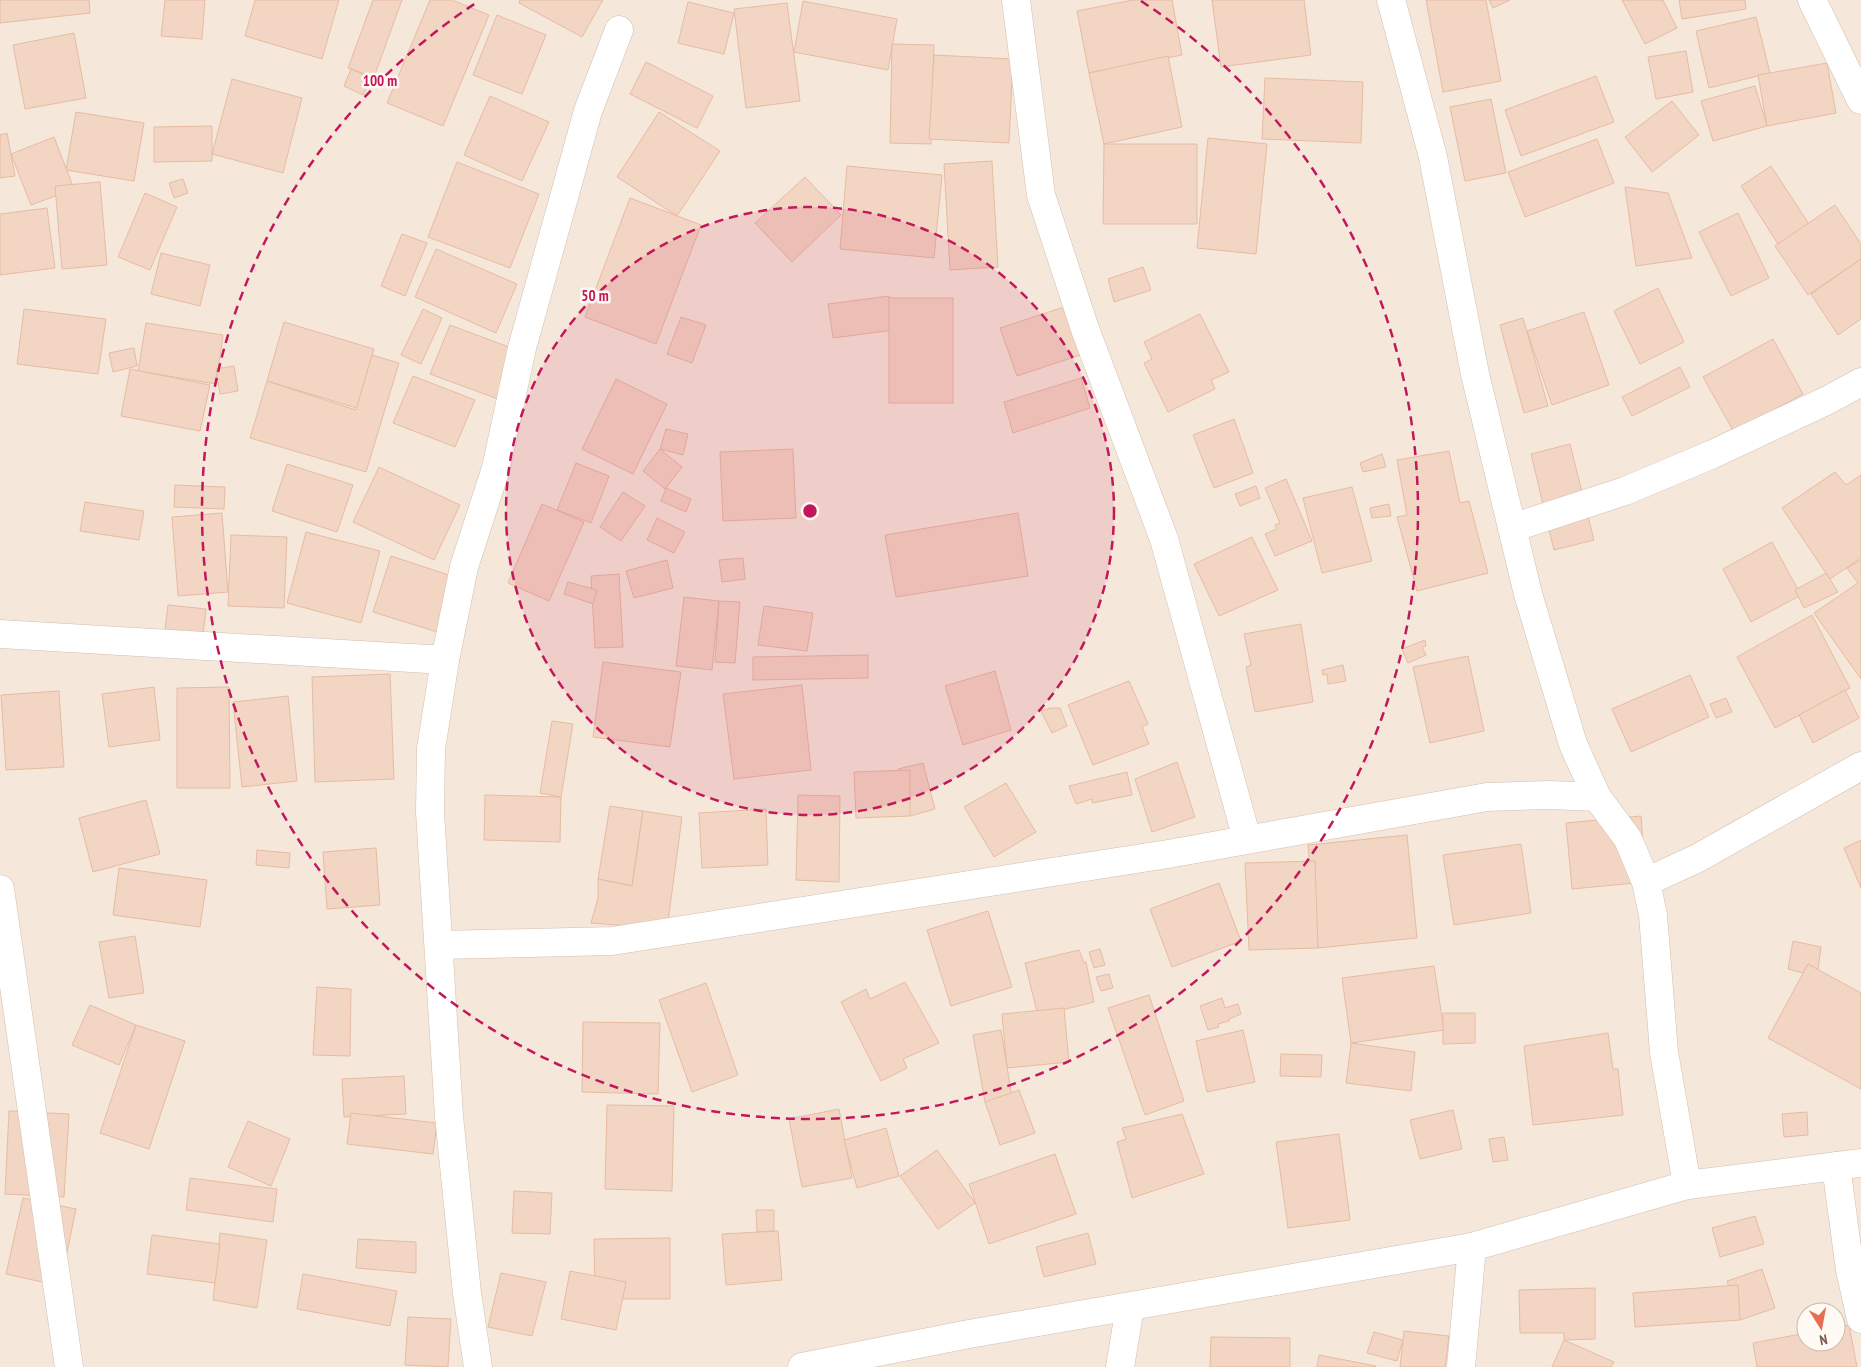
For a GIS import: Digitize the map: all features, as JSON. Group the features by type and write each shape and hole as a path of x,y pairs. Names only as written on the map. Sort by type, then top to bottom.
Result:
{"street":[{"path":"1016,0 1041,195 1084,329 1164,539 1247,839"},
{"path":"1391,0 1433,157 1475,374 1530,602 1573,744 1597,797 1628,839 1646,882 1653,915 1664,1052 1688,1185"},
{"path":"1812,0 1861,100"},
{"path":"478,1367 467,1293 449,1116 440,945 430,812 431,749 445,660 464,567 496,468 522,348 588,112 619,30"},
{"path":"1512,528 1625,491 1712,454 1828,400 1861,382"},
{"path":"0,634 445,660"},
{"path":"1646,882 1698,858 1861,766"},
{"path":"440,945 612,942 1168,854 1487,797 1550,795 1597,797"},
{"path":"0,889 69,1367"},
{"path":"802,1367 969,1334 1472,1247 1688,1185 1849,1164 1850,1270 1861,1319"},
{"path":"1461,1367 1472,1247"},
{"path":"1120,1367 1130,1307"}],"shaded area":[{"path":"0,0 1861,0 1861,1367 0,1367"}],"building":[{"path":"0,0 89,0 90,13 0,23"},
{"path":"165,0 205,0 202,39 161,36"},
{"path":"255,0 339,0 322,59 245,36"},
{"path":"373,0 402,0 374,77 348,68"},
{"path":"430,0 452,0 489,15 443,126 387,103"},
{"path":"520,0 603,0 582,37 519,3"},
{"path":"1133,0 1172,0 1182,55 1089,73 1077,11"},
{"path":"1212,0 1304,0 1311,55 1221,67"},
{"path":"1426,0 1486,0 1501,81 1443,92"},
{"path":"1489,0 1510,0 1493,8"},
{"path":"1622,0 1663,0 1677,28 1645,44"},
{"path":"1679,0 1745,0 1746,9 1682,19"},
{"path":"803,1 897,19 888,70 794,52"},
{"path":"688,2 734,13 724,54 678,43"},
{"path":"787,3 800,101 746,108 734,9"},
{"path":"497,15 546,35 522,94 473,75"},
{"path":"1756,17 1770,73 1709,88 1696,31"},
{"path":"74,33 86,98 25,109 13,45"},
{"path":"892,44 934,45 931,144 890,143"},
{"path":"1686,51 1693,92 1656,99 1648,57"},
{"path":"934,55 1013,59 1009,143 929,139"},
{"path":"1168,56 1182,127 1104,144 1089,73"},
{"path":"646,62 713,96 697,128 630,94"},
{"path":"1827,63 1836,113 1767,126 1758,75"},
{"path":"351,69 371,78 363,95 344,86"},
{"path":"1596,76 1614,122 1521,156 1505,110"},
{"path":"1265,78 1363,82 1361,143 1262,139"},
{"path":"232,79 302,98 283,173 212,154"},
{"path":"1755,86 1767,126 1713,141 1701,101"},
{"path":"490,96 549,122 522,181 464,155"},
{"path":"1491,99 1506,173 1465,181 1450,107"},
{"path":"1672,101 1699,135 1652,172 1625,137"},
{"path":"76,112 144,123 134,181 66,170"},
{"path":"659,112 720,151 677,216 617,177"},
{"path":"212,126 212,161 154,162 154,127"},
{"path":"7,133 15,176 0,178 0,135"},
{"path":"54,137 74,189 31,205 11,154"},
{"path":"1208,138 1267,144 1256,254 1197,248"},
{"path":"1597,139 1614,183 1525,217 1508,172"},
{"path":"1104,144 1197,144 1197,224 1103,224"},
{"path":"992,161 998,267 950,270 944,164"},
{"path":"457,162 539,194 510,268 428,237"},
{"path":"847,166 942,175 934,258 840,249"},
{"path":"1771,166 1809,224 1778,244 1741,186"},
{"path":"805,177 841,215 792,262 755,223"},
{"path":"183,179 188,193 174,198 169,183"},
{"path":"100,182 107,265 62,269 55,186"},
{"path":"1625,187 1668,193 1692,258 1636,266"},
{"path":"145,193 177,207 150,270 118,257"},
{"path":"630,198 701,225 656,344 585,317"},
{"path":"1835,205 1861,244 1861,259 1808,295 1775,246"},
{"path":"47,208 55,268 0,275 0,214"},
{"path":"1738,213 1769,278 1731,296 1699,232"},
{"path":"402,234 427,243 405,296 381,286"},
{"path":"436,249 517,284 496,333 415,297"},
{"path":"161,253 210,265 200,306 151,294"},
{"path":"1861,259 1861,319 1838,335 1811,294"},
{"path":"1143,267 1151,290 1114,302 1108,279"},
{"path":"1658,288 1684,342 1640,364 1614,311"},
{"path":"889,296 894,330 833,338 828,304"},
{"path":"889,298 953,298 953,403 889,403"},
{"path":"1064,307 1080,355 1017,376 1000,328"},
{"path":"24,309 106,319 98,374 17,364"},
{"path":"423,309 442,318 421,364 401,355"},
{"path":"1584,312 1609,385 1552,405 1527,331"},
{"path":"1200,314 1229,372 1211,380 1215,389 1168,412 1144,363 1152,359 1144,342"},
{"path":"681,317 706,325 692,363 667,354"},
{"path":"1523,318 1548,406 1524,413 1500,325"},
{"path":"284,322 374,349 357,408 267,381"},
{"path":"146,323 223,335 216,384 138,371"},
{"path":"450,325 517,350 498,399 430,374"},
{"path":"1773,339 1803,394 1734,432 1703,377"},
{"path":"134,348 137,366 113,372 109,353"},
{"path":"372,355 399,363 366,472 250,438 267,381 356,410"},
{"path":"234,366 238,391 220,394 216,369"},
{"path":"1680,367 1690,387 1632,416 1622,397"},
{"path":"130,369 210,385 200,431 121,416"},
{"path":"413,376 475,400 455,447 393,423"},
{"path":"1081,378 1090,408 1013,433 1004,402"},
{"path":"616,379 667,404 633,474 582,449"},
{"path":"1234,419 1253,473 1214,488 1193,435"},
{"path":"666,429 688,434 683,455 660,449"},
{"path":"1570,444 1594,540 1554,550 1531,454"},
{"path":"660,449 682,467 665,489 643,471"},
{"path":"793,449 796,518 723,521 720,452"},
{"path":"1449,451 1460,503 1469,501 1488,573 1417,591 1397,517 1407,515 1397,460"},
{"path":"1382,454 1386,467 1363,472 1360,463"},
{"path":"576,463 609,476 591,523 557,510"},
{"path":"287,464 353,485 337,532 272,511"},
{"path":"379,467 460,505 434,560 353,522"},
{"path":"1835,472 1846,485 1861,475 1861,558 1830,579 1782,508"},
{"path":"1286,479 1312,541 1275,556 1265,534 1277,529 1275,525 1280,523 1265,488"},
{"path":"175,485 225,487 224,509 174,507"},
{"path":"1256,486 1260,498 1240,506 1235,494"},
{"path":"1352,487 1372,561 1322,573 1303,498"},
{"path":"666,488 691,499 686,512 661,501"},
{"path":"623,492 645,506 621,541 600,527"},
{"path":"85,502 144,511 139,540 80,531"},
{"path":"542,504 584,522 549,601 508,583"},
{"path":"1389,504 1391,516 1372,518 1370,508"},
{"path":"222,513 228,592 178,596 172,517"},
{"path":"1018,513 1028,576 896,597 885,535"},
{"path":"657,518 685,532 674,553 647,540"},
{"path":"306,532 380,551 361,623 287,603"},
{"path":"231,535 287,537 284,608 228,606"},
{"path":"1252,537 1278,590 1219,616 1194,564"},
{"path":"1772,542 1801,595 1751,622 1723,569"},
{"path":"391,556 464,580 447,635 373,612"},
{"path":"743,558 745,579 722,582 719,560"},
{"path":"667,560 673,588 634,598 626,571"},
{"path":"1861,560 1861,679 1814,613 1858,583 1847,568"},
{"path":"1826,573 1838,592 1804,608 1795,590"},
{"path":"619,574 623,647 595,648 591,576"},
{"path":"568,582 597,590 593,604 564,594"},
{"path":"684,597 719,601 712,670 676,666"},
{"path":"719,601 740,602 735,663 715,662"},
{"path":"168,605 206,609 203,634 165,630"},
{"path":"764,606 813,613 807,651 758,645"},
{"path":"1812,615 1850,688 1775,728 1737,657"},
{"path":"1301,624 1313,702 1255,712 1246,667 1251,665 1244,634"},
{"path":"1425,640 1426,646 1422,647 1426,655 1408,663 1402,649"},
{"path":"868,655 868,678 753,680 753,657"},
{"path":"1468,656 1484,731 1430,743 1413,667"},
{"path":"603,662 681,672 670,747 593,737"},
{"path":"1343,665 1346,681 1328,684 1327,674 1323,675 1322,670"},
{"path":"995,671 1011,730 963,745 945,686"},
{"path":"390,674 394,779 315,782 312,677"},
{"path":"1690,675 1709,717 1631,752 1612,709"},
{"path":"1129,681 1148,724 1142,727 1149,744 1093,765 1068,705"},
{"path":"802,685 811,770 734,779 723,694"},
{"path":"154,687 160,740 109,747 102,694"},
{"path":"229,687 230,788 177,788 177,688"},
{"path":"1845,690 1859,718 1813,743 1799,715"},
{"path":"59,691 64,767 6,770 1,695"},
{"path":"288,696 297,781 242,787 233,702"},
{"path":"1726,698 1732,712 1716,718 1710,704"},
{"path":"1060,708 1067,726 1052,733 1041,711"},
{"path":"552,721 573,724 561,797 540,793"},
{"path":"1177,762 1195,817 1152,832 1135,779"},
{"path":"923,763 935,809 910,816 898,769"},
{"path":"910,770 910,816 856,818 854,772"},
{"path":"1127,772 1132,795 1092,803 1092,799 1076,804 1069,786"},
{"path":"1006,783 1036,832 994,857 964,807"},
{"path":"485,795 561,797 560,842 484,840"},
{"path":"798,795 840,796 839,882 796,880"},
{"path":"146,800 160,854 93,872 79,818"},
{"path":"610,806 643,811 632,886 598,879"},
{"path":"766,809 768,865 702,868 699,813"},
{"path":"643,811 682,817 667,929 591,923 598,898 598,879 632,886"},
{"path":"1641,816 1646,882 1572,889 1566,823"},
{"path":"1407,835 1417,938 1318,948 1308,845"},
{"path":"1861,840 1861,888 1844,848"},
{"path":"1521,844 1531,913 1454,925 1443,855"},
{"path":"376,848 380,905 327,909 323,852"},
{"path":"257,850 290,853 289,868 256,865"},
{"path":"1315,861 1318,948 1249,950 1245,863"},
{"path":"119,868 207,880 200,927 113,915"},
{"path":"1219,883 1241,941 1172,967 1150,909"},
{"path":"988,911 1012,987 951,1006 927,930"},
{"path":"135,936 144,993 109,998 99,942"},
{"path":"1793,941 1821,947 1818,970 1808,964 1803,973 1788,969"},
{"path":"1100,949 1105,965 1094,968 1089,952"},
{"path":"1079,950 1084,963 1086,962 1094,1002 1038,1016 1025,963"},
{"path":"1808,964 1861,993 1861,1089 1768,1038"},
{"path":"1434,966 1444,1030 1351,1043 1342,978"},
{"path":"1109,974 1113,988 1101,991 1096,977"},
{"path":"905,982 939,1043 903,1059 907,1068 881,1081 841,1002 866,989 870,999"},
{"path":"706,983 738,1075 692,1092 659,1000"},
{"path":"317,987 351,989 350,1056 313,1055"},
{"path":"1149,995 1184,1101 1145,1115 1108,1008"},
{"path":"1222,998 1225,1008 1238,1004 1241,1014 1229,1019 1229,1021 1218,1024 1219,1027 1208,1030 1200,1006"},
{"path":"90,1005 136,1025 119,1065 72,1045"},
{"path":"1064,1008 1069,1062 1007,1068 1002,1014"},
{"path":"1443,1013 1475,1013 1475,1043 1443,1044"},
{"path":"583,1022 660,1023 658,1094 582,1092"},
{"path":"136,1025 185,1041 149,1149 100,1133"},
{"path":"1001,1030 1012,1097 985,1102 973,1035"},
{"path":"1243,1030 1255,1082 1207,1092 1196,1041"},
{"path":"1608,1033 1613,1069 1618,1069 1623,1115 1533,1125 1524,1046"},
{"path":"1351,1043 1415,1052 1411,1091 1346,1083"},
{"path":"1281,1054 1322,1055 1321,1077 1280,1076"},
{"path":"404,1076 406,1114 344,1117 342,1079"},
{"path":"1019,1090 1035,1133 1000,1145 985,1102"},
{"path":"607,1105 674,1106 672,1191 605,1189"},
{"path":"839,1109 852,1178 802,1187 789,1119"},
{"path":"1453,1110 1462,1149 1420,1159 1410,1120"},
{"path":"9,1111 69,1114 64,1197 5,1194"},
{"path":"1807,1112 1808,1135 1784,1137 1782,1114"},
{"path":"351,1113 437,1123 433,1154 347,1144"},
{"path":"1182,1114 1204,1174 1132,1198 1117,1142 1126,1139 1122,1128"},
{"path":"248,1121 290,1139 271,1186 228,1167"},
{"path":"886,1128 899,1176 857,1188 844,1140"},
{"path":"1339,1134 1350,1220 1288,1228 1276,1142"},
{"path":"1504,1137 1508,1160 1493,1162 1489,1139"},
{"path":"937,1150 975,1203 938,1229 900,1176"},
{"path":"1055,1154 1076,1214 989,1244 969,1184"},
{"path":"190,1178 277,1189 273,1222 186,1210"},
{"path":"514,1191 552,1193 550,1234 512,1233"},
{"path":"23,1198 76,1209 60,1286 6,1274"},
{"path":"756,1210 774,1210 774,1231 757,1232"},
{"path":"1755,1216 1764,1244 1720,1257 1712,1228"},
{"path":"778,1231 782,1280 726,1285 722,1234"},
{"path":"220,1233 267,1240 257,1308 213,1300"},
{"path":"1088,1233 1096,1264 1044,1277 1036,1247"},
{"path":"152,1235 220,1244 215,1283 147,1274"},
{"path":"670,1238 670,1299 595,1299 594,1239"},
{"path":"358,1239 416,1242 416,1273 356,1268"},
{"path":"1762,1269 1775,1308 1740,1320 1727,1281"},
{"path":"570,1271 626,1282 616,1330 561,1319"},
{"path":"501,1273 546,1282 532,1336 488,1327"},
{"path":"303,1274 397,1291 390,1326 297,1309"},
{"path":"1738,1285 1740,1320 1635,1327 1633,1293"},
{"path":"1595,1288 1595,1339 1564,1340 1564,1333 1520,1333 1519,1290"},
{"path":"408,1317 451,1319 448,1367 405,1365"},
{"path":"1846,1325 1849,1325 1857,1367 1757,1367 1753,1343 1796,1335 1796,1352 1846,1352"},
{"path":"1404,1331 1449,1336 1445,1367 1400,1367"},
{"path":"1374,1332 1403,1340 1397,1361 1367,1353"},
{"path":"1211,1337 1290,1338 1290,1367 1210,1367"},
{"path":"1564,1340 1614,1362 1611,1367 1552,1367"},
{"path":"1319,1355 1376,1366 1376,1367 1317,1367"}]}
